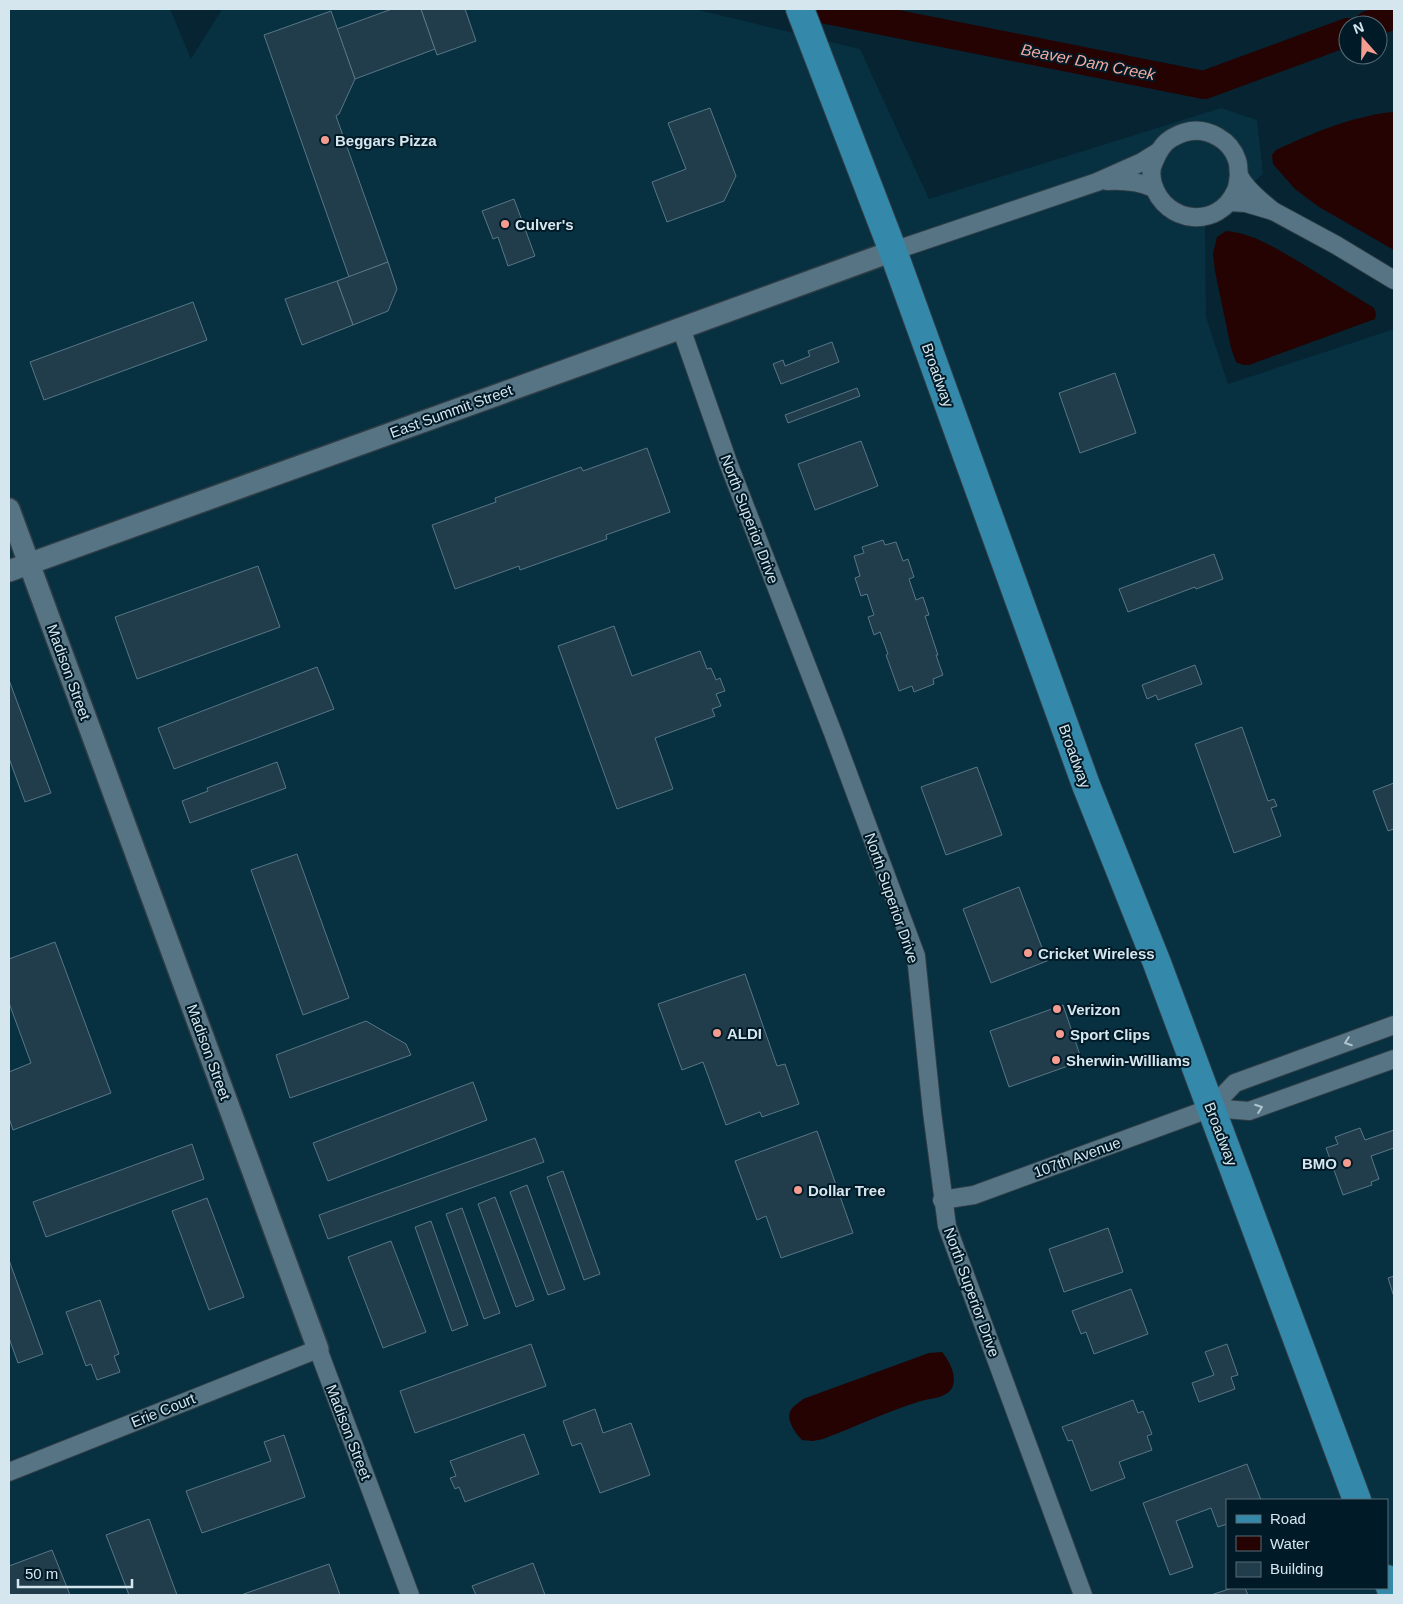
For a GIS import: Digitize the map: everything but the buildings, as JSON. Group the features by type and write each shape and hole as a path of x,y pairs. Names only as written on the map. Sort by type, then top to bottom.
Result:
{"main road":[{"name":"Broadway","path":"804,18 893,251 1086,785 1157,963 1358,1499"},
{"path":"1388,1582 1393,1595"}],"street":[{"path":"1193,130 1207,132 1220,138 1231,148 1238,161 1240,176 1236,190 1229,202 1218,212 1204,217 1189,217 1176,213 1164,205 1154,188 1152,165 1158,152 1167,141 1179,134 1193,130"},
{"path":"893,251 1097,182 1142,162 1158,152"},
{"path":"1240,176 1259,200 1273,211 1336,245 1394,280"},
{"path":"1097,182 1123,180 1142,182 1154,188"},
{"path":"1229,202 1246,203 1273,211"},
{"name":"East Summit Street","path":"9,571 893,251"},
{"name":"North Superior Drive","path":"681,328 730,465 916,956 929,1092 947,1226 1083,1595"},
{"name":"Madison Street","path":"9,509 410,1595"},
{"name":"107th Avenue","path":"1211,1108 1235,1083 1394,1025"},
{"name":"107th Avenue","path":"942,1200 974,1195 1211,1108 1249,1111 1394,1059"},
{"name":"Erie Court","path":"9,1472 318,1349"}],"shaded area":[{"path":"9,9 170,9 191,59 222,9 694,9 860,49 929,199 1221,108 1257,120 1263,174 1205,226 1206,317 1228,384 1394,329 1394,1595 9,1595"}],"water":[{"path":"1394,113 1394,250 1319,207 1295,189 1273,164 1272,155 1276,150 1332,126 1376,114"},
{"path":"1226,231 1255,238 1274,247 1374,308 1375,319 1249,365 1236,362 1231,348 1213,254 1217,237"},
{"path":"942,1352 950,1364 954,1384 942,1396 896,1409 823,1439 813,1441 802,1440 790,1422 791,1410 803,1399 929,1353"}],"waterway":[{"name":"Beaver Dam Creek","path":"822,9 1204,85 1338,36"},
{"name":"Beaver Dam Creek","path":"1388,17 1394,15"}],"place":[{"name":"Beggars Pizza","path":"325,140"},
{"name":"Culver's","path":"505,224"},
{"name":"Cricket Wireless","path":"1028,953"},
{"name":"Verizon","path":"1057,1009"},
{"name":"ALDI","path":"717,1033"},
{"name":"Sport Clips","path":"1060,1034"},
{"name":"Sherwin-Williams","path":"1056,1060"},
{"name":"BMO","path":"1347,1163"},
{"name":"Dollar Tree","path":"798,1190"}]}
